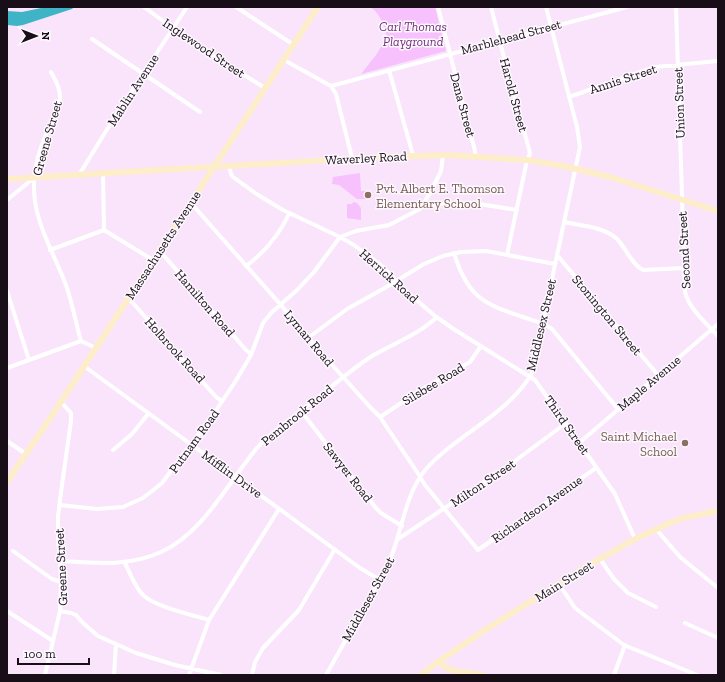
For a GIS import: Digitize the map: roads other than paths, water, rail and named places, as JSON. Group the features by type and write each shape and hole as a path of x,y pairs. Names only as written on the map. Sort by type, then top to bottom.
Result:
{"main road":[{"name":"Massachusetts Avenue","path":"7,482 61,402 318,7"},
{"name":"Waverley Road","path":"7,179 413,155 476,156 527,160 575,168 610,177 718,211"},
{"name":"Main Street","path":"421,675 468,641 559,584 635,539 683,518 718,511"},
{"path":"439,661 442,667 448,669 482,675"}],"street":[{"name":"Inglewood Street","path":"144,7 194,43 265,88"},
{"name":"Mablin Avenue","path":"79,175 114,118 187,7"},
{"path":"236,7 294,44"},
{"name":"Dana Street","path":"438,7 476,156"},
{"name":"Harold Street","path":"491,7 530,154 527,160 508,255"},
{"name":"Middlesex Street","path":"326,675 393,555 412,494 425,471 441,454 508,402 530,377 534,367 580,149 579,137 570,97 546,7"},
{"name":"Marblehead Street","path":"331,86 627,7"},
{"name":"Union Street","path":"676,7 681,199"},
{"path":"92,39 200,112"},
{"path":"284,60 331,86 336,94 352,158"},
{"name":"Annis Street","path":"570,97 662,66 678,66 718,61"},
{"path":"389,70 413,155"},
{"name":"Greene Street","path":"51,72 58,84 60,100 42,145 35,177 34,191 37,212 50,250 67,287 81,341"},
{"path":"340,237 352,232 389,225 420,209 430,193 440,171 443,155"},
{"name":"Herrick Road","path":"229,166 233,177 258,196 289,214 340,237 373,258 410,295 437,317 530,377"},
{"path":"103,173 104,230"},
{"path":"7,200 35,177"},
{"name":"Second Street","path":"681,199 686,297 695,311 718,336"},
{"name":"Lyman Road","path":"191,203 343,378 380,417 425,485 478,550"},
{"path":"422,205 473,203 517,210"},
{"path":"246,266 270,244 278,234 289,214"},
{"path":"564,222 608,233 616,239 643,270 684,268"},
{"path":"50,250 104,230"},
{"path":"104,230 153,260"},
{"name":"Putnam Road","path":"60,504 97,509 123,507 136,502 162,483 236,382 251,354 263,323 280,304 314,272 340,237"},
{"name":"Hamilton Road","path":"159,250 251,354"},
{"path":"308,338 342,312 429,262 454,253 486,251 555,264"},
{"path":"454,253 458,265 473,293 499,309 543,322 552,329 618,409"},
{"name":"Stonington Street","path":"557,255 658,375"},
{"path":"7,291 29,360"},
{"name":"Holbrook Road","path":"128,299 216,397 222,400"},
{"path":"7,312 13,310"},
{"name":"Pembrook Road","path":"59,561 125,563 160,553 178,543 206,515 269,435 372,356 414,334 437,317"},
{"name":"Maple Avenue","path":"580,443 718,324"},
{"path":"7,368 81,341 96,348"},
{"name":"Silsbee Road","path":"380,417 424,388 470,362 481,346"},
{"name":"Mifflin Drive","path":"84,366 279,509 380,580"},
{"name":"Third Street","path":"530,377 539,384 615,496 635,539"},
{"name":"Greene Street","path":"61,402 71,413 71,421 60,504 58,538 61,582 60,611 71,612 76,615 98,636 147,657 190,669 221,675"},
{"name":"Sawyer Road","path":"301,411 376,508 381,513 402,526"},
{"path":"113,450 132,434 148,414"},
{"name":"Milton Street","path":"397,539 445,509 566,424"},
{"path":"7,441 26,454"},
{"name":"Richardson Avenue","path":"478,550 596,468"},
{"path":"188,675 209,620 279,509"},
{"path":"656,529 680,557 718,588"},
{"path":"252,675 255,662 263,648 300,610 335,549"},
{"path":"13,551 52,579 61,582"},
{"path":"600,559 614,579 628,593 633,597 656,607"},
{"path":"125,563 143,596 166,607 209,620"},
{"path":"559,584 575,608 625,645 697,675"},
{"path":"7,611 53,641"},
{"path":"45,675 60,611"},
{"path":"685,623 718,638"},
{"path":"114,675 116,644"},
{"path":"614,675 625,645"}],"water":[{"path":"46,7 74,7 72,9 23,25 7,25 7,11 22,12"}],"place":[{"name":"Pvt. Albert E. Thomson Elementary School","path":"368,195"},
{"name":"Saint Michael School","path":"685,443"}],"park label":[{"name":"Carl Thomas Playground","path":"413,34"}]}
